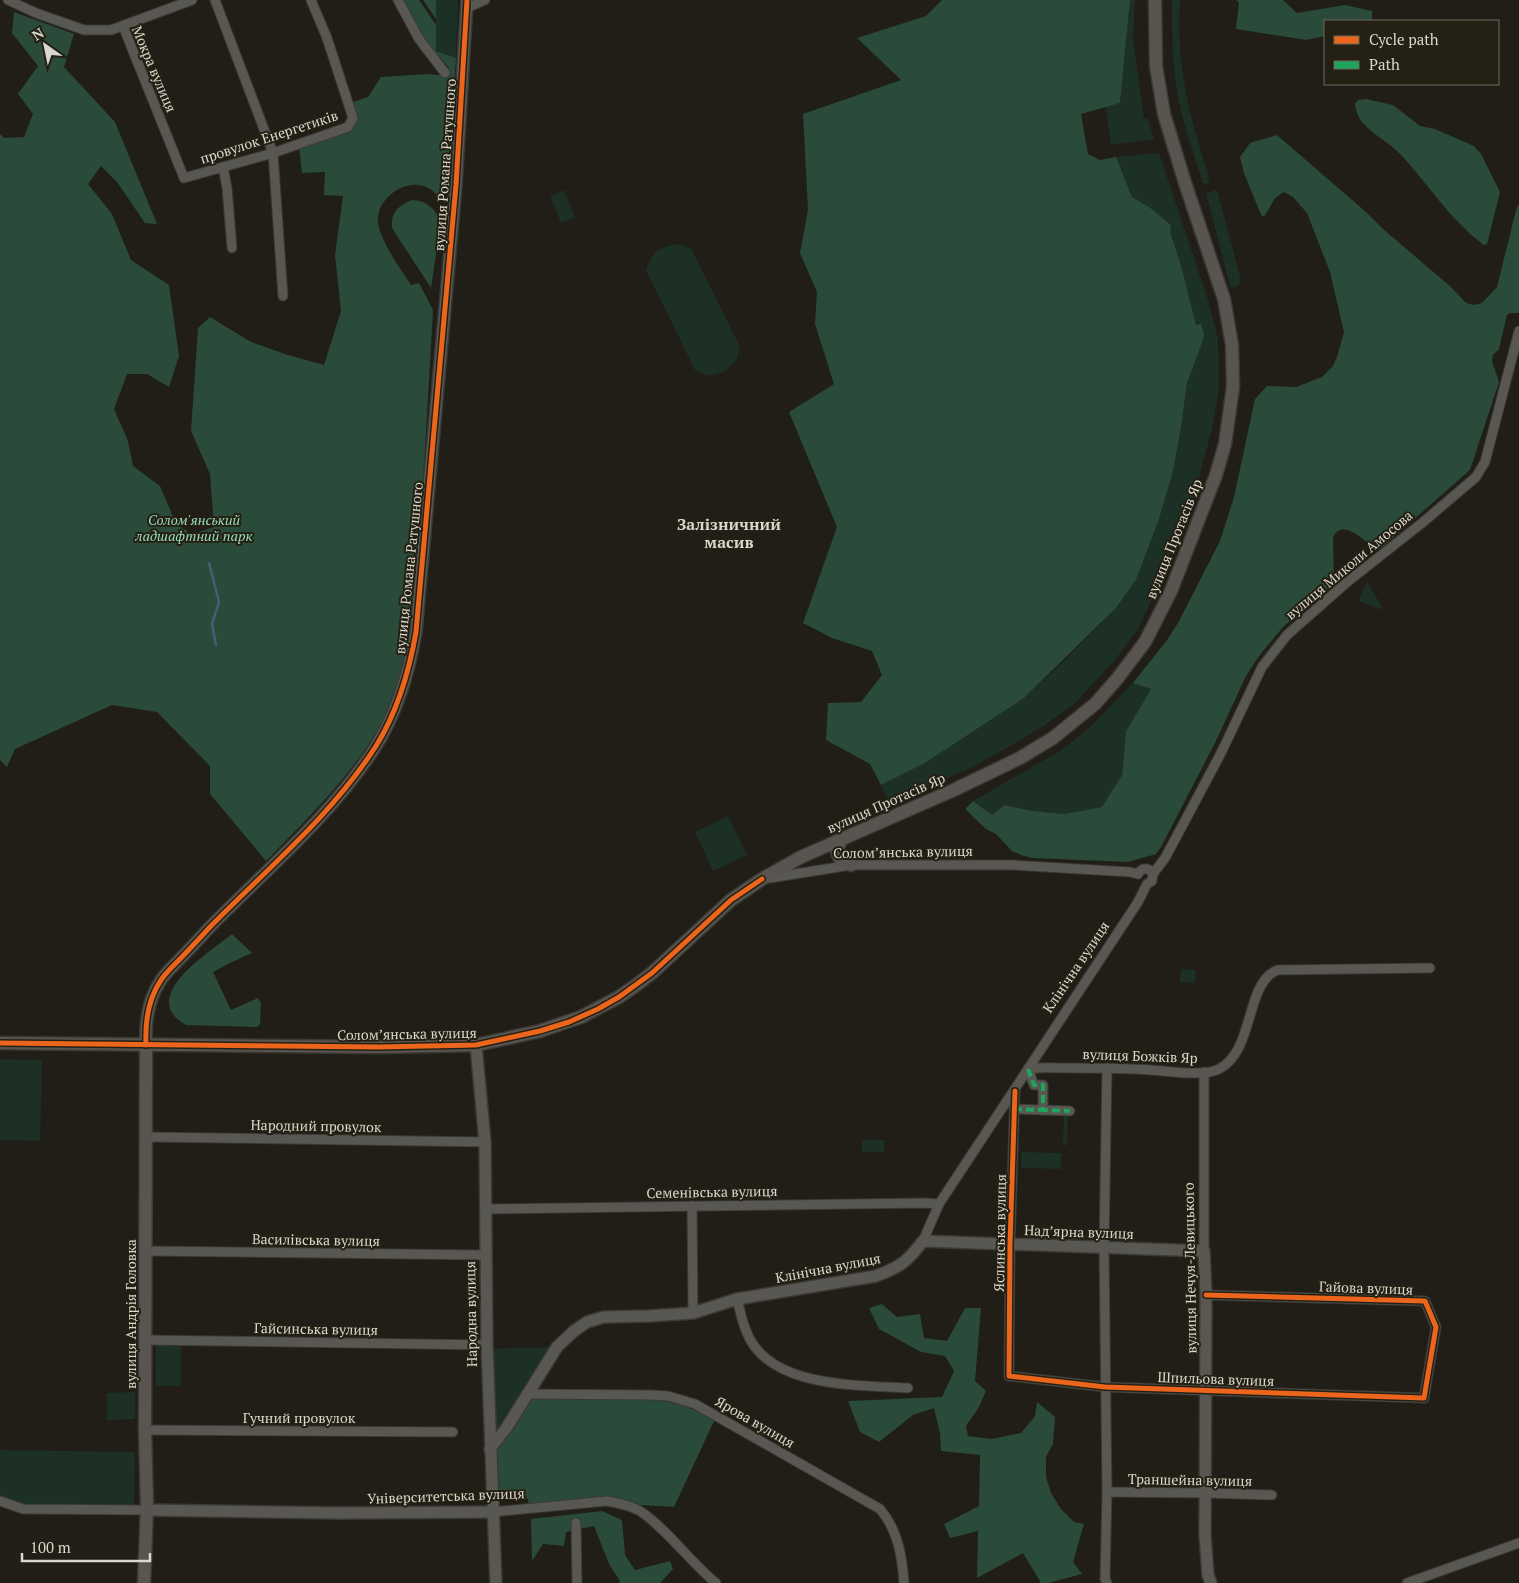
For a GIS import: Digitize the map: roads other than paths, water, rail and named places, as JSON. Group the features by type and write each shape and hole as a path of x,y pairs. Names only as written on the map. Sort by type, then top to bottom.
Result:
{"main road":[{"name":"вулиця Протасів Яр","path":"762,879 801,858 956,789 1020,758 1053,738 1083,714 1117,679 1145,642 1171,591 1199,522 1225,444 1233,387 1233,355 1224,299 1164,114 1156,66 1155,0"},
{"path":"842,839 837,846 837,852 843,862 851,865"},
{"name":"Соломʼянська вулиця","path":"0,1043 379,1047 476,1045 540,1031 569,1022 619,997 652,974 732,900 762,879"},
{"name":"вулиця Андрія Головка","path":"144,1583 146,1510 146,1045"}],"street":[{"name":"Мокра вулиця","path":"8,0 36,13 84,30 111,30 123,26 184,178"},
{"path":"123,26 192,0"},
{"path":"215,0 273,153 283,296"},
{"name":"провулок Енергетиків","path":"184,178 273,153 348,127 353,118 327,38 311,0"},
{"path":"398,0 419,39 445,73"},
{"path":"467,4 485,0"},
{"name":"вулиця Романа Ратушного","path":"146,1045 146,1031 151,999 162,979 296,842 341,792 376,746 390,720 401,692 416,632 456,185 467,4"},
{"path":"223,167 227,188 232,248"},
{"name":"вулиця Миколи Амосова","path":"1153,874 1165,858 1212,769 1262,667 1287,635 1346,583 1422,523 1476,477 1485,462 1519,332"},
{"name":"Соломʼянська вулиця","path":"762,879 851,865 1012,865 1138,874"},
{"path":"1146,868 1153,874 1152,881 1148,884 1140,881 1138,874 1146,868"},
{"name":"Клінічна вулиця","path":"490,1448 507,1427 557,1347 587,1322 604,1317 693,1313 738,1299 876,1276 894,1269 909,1260 923,1241 939,1204 1015,1091 1148,884"},
{"name":"вулиця Божків Яр","path":"1028,1069 1107,1068 1212,1072 1230,1062 1242,1041 1261,986 1267,975 1272,972 1278,970 1430,968"},
{"name":"Народна вулиця","path":"476,1045 485,1142 487,1345 496,1583"},
{"path":"1107,1068 1104,1248 1107,1492 1105,1579 1107,1583"},
{"path":"1028,1069 1034,1085 1042,1085 1043,1110"},
{"name":"вулиця Нечуя-Левицького","path":"1204,1072 1205,1492 1207,1565 1211,1583"},
{"name":"Яслинська вулиця","path":"1009,1376 1010,1244 1015,1091"},
{"path":"1014,1109 1070,1111"},
{"name":"Народний провулок","path":"147,1137 485,1142"},
{"name":"Семенівська вулиця","path":"485,1209 939,1204"},
{"path":"692,1206 693,1313"},
{"name":"Надʼярна вулиця","path":"923,1241 1204,1251"},
{"name":"Василівська вулиця","path":"146,1251 485,1255"},
{"name":"Гайова вулиця","path":"1206,1295 1425,1301 1436,1327 1424,1398"},
{"path":"738,1299 747,1334 763,1356 791,1373 815,1380 908,1388"},
{"name":"Гайсинська вулиця","path":"145,1340 487,1345"},
{"name":"Шпильова вулиця","path":"1009,1376 1105,1387 1424,1398"},
{"name":"Ярова вулиця","path":"526,1394 651,1394 668,1396 695,1404 880,1509 889,1520 896,1536 903,1568 904,1583"},
{"name":"Гучний провулок","path":"145,1430 453,1432"},
{"name":"Траншейна вулиця","path":"1107,1492 1205,1492 1272,1495"},
{"path":"0,1501 23,1509 146,1510"},
{"name":"Університетська вулиця","path":"146,1510 341,1513 492,1512 607,1501 624,1504 639,1511 653,1522 716,1583"},
{"path":"576,1523 577,1583"},
{"path":"1407,1583 1419,1581 1519,1544"}],"waterway":[{"path":"209,563 219,602 212,624 216,645"}],"district":[{"name":"Залізничний масив","path":"729,533"}],"park label":[{"name":"Солом'янський ладшафтний парк","path":"194,528"}]}
